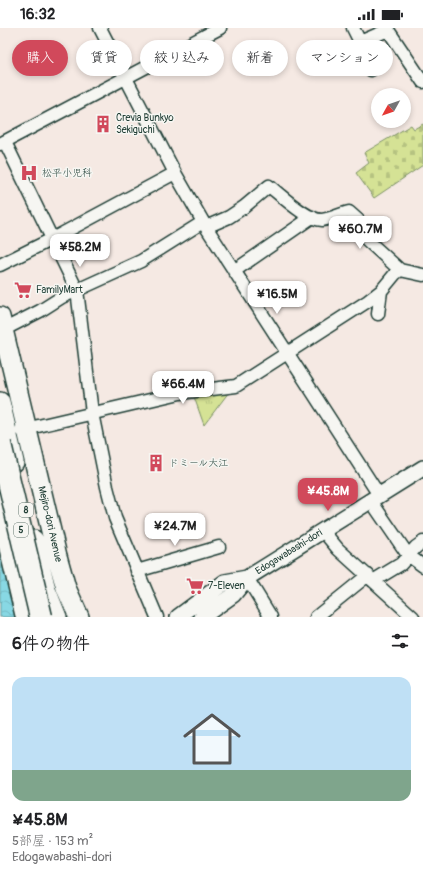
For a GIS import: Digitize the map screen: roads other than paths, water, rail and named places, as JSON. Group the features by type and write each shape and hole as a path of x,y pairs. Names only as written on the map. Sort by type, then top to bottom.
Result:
{"highway":[{"name":"5","path":"4,438 42,615"},
{"name":"5","path":"7,494 42,615"}],"main road":[{"name":"8","path":"2,324 27,429"},
{"name":"Mejiro-dori Avenue","path":"0,402 4,438 7,494 46,590 42,615"},
{"name":"Mejiro-dori Avenue","path":"27,429 57,556 66,588 79,617"}],"street":[{"path":"100,28 127,77 175,173 204,225 286,353 375,498 408,555 423,566"},
{"path":"157,617 115,518 107,487 92,413 77,290 2,143 220,28"},
{"path":"353,28 359,40"},
{"path":"364,40 388,29 423,82"},
{"path":"0,265 175,173"},
{"path":"2,324 141,262 204,225 229,217 244,208 269,186 303,213 321,220 349,212 358,220 367,240 400,270 423,275"},
{"path":"234,271 312,217"},
{"path":"4,438 27,429 185,392 236,386 368,301 381,291 394,274 400,270"},
{"path":"378,314 381,291"},
{"name":"Edogawabashi-dori","path":"202,617 233,595 247,578 423,468"},
{"path":"323,531 333,545 370,578 400,613 413,617"},
{"path":"316,617 370,578 401,564 416,547 423,542"},
{"path":"137,571 219,548"},
{"path":"178,617 225,582 247,578 271,617"}],"water":[{"path":"0,476 35,617 0,617"}],"place":[{"name":"Crevia Bunkyo Sekiguchi","path":"103,124"},
{"name":"松平小児科","path":"29,173"},
{"name":"FamilyMart","path":"23,290"},
{"name":"ドミール大江","path":"156,463"},
{"name":"7-Eleven","path":"195,586"}]}
